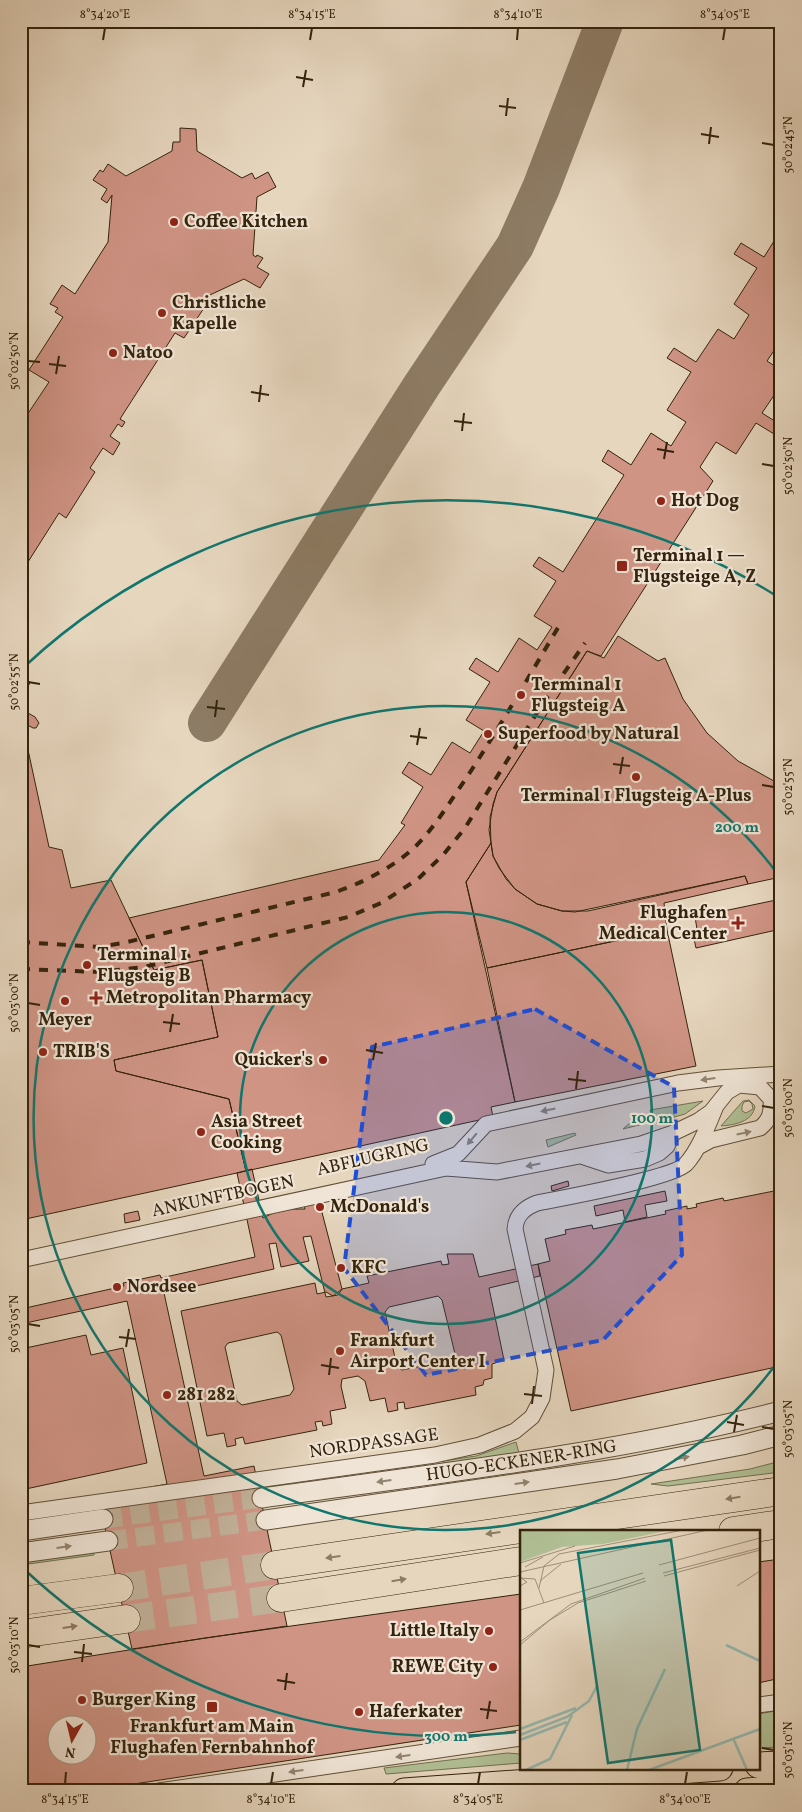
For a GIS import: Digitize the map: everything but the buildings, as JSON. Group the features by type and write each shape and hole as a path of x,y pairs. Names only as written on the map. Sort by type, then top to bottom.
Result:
{"highway":[{"path":"274,1565 781,1491"},
{"path":"740,1530 781,1524"},
{"path":"281,1598 520,1562"},
{"path":"21,1601 119,1588"},
{"path":"21,1634 126,1619"},
{"path":"760,1766 781,1764"},
{"path":"404,1791 693,1770"},
{"path":"746,1791 781,1788"}],"street":[{"name":"ABFLUGRING","path":"21,1259 440,1162 458,1154 486,1124 659,1086 718,1078 781,1074"},
{"name":"ANKUNFTBOGEN","path":"21,1259 446,1168 497,1172 641,1144 673,1133 698,1121 716,1106 727,1092 739,1085 760,1087 776,1102"},
{"path":"698,1147 711,1140 760,1128 766,1123 776,1102"},
{"path":"698,1147 716,1106"},
{"name":"NORDPASSAGE","path":"21,1513 435,1455 480,1445 515,1431 536,1410 544,1388 546,1370 515,1229 518,1216 529,1206 672,1173 686,1164 698,1147"},
{"name":"HUGO-ECKENER-RING","path":"262,1498 479,1469 666,1437 781,1412"},
{"name":"HUGO-ECKENER-RING","path":"266,1520 617,1470 742,1445 781,1435"},
{"path":"21,1531 103,1519"},
{"path":"21,1553 108,1541"},
{"path":"760,1705 781,1702"},
{"path":"159,1791 520,1738"}],"highlighted area":[{"path":"535,1009 674,1087 682,1255 603,1340 426,1375 344,1268 372,1047"}],"green space":[{"path":"749,1100 755,1106 751,1116 742,1122 721,1126 743,1101","holes":["749,1101 753,1109 746,1113 742,1111 744,1102"]},
{"path":"703,1101 685,1114 653,1123 650,1110"},
{"path":"641,1113 643,1124 623,1129"},
{"path":"575,1133 576,1135 548,1147 546,1140"},
{"path":"516,1442 519,1453 444,1464 443,1461 476,1456"},
{"path":"781,1461 781,1472 668,1486 651,1484 750,1469"},
{"path":"94,1550 94,1555 21,1565 21,1560"},
{"path":"781,1710 781,1747 760,1748 760,1714"},
{"path":"507,1753 520,1754 520,1763 386,1774 384,1768"}],"taxiway":[{"path":"207,723 422,385 515,246 541,188 605,21"}],"tunnel":[{"path":"103,1519 262,1498"},
{"path":"108,1541 266,1520"},
{"path":"119,1588 275,1565"},
{"path":"126,1619 281,1598"}],"railway":[{"path":"21,942 99,947 123,943 336,892 357,884 387,868 415,847 442,815 513,704 559,626"},
{"path":"21,969 100,972 144,967 348,917 381,903 418,879 443,855 465,828 543,703 585,643"}],"place":[{"name":"Coffee Kitchen","path":"174,222"},
{"name":"Christliche Kapelle","path":"162,313"},
{"name":"Natoo","path":"113,353"},
{"name":"Hot Dog","path":"661,501"},
{"name":"Terminal 1 — Flugsteige A, Z","path":"622,566"},
{"name":"Terminal 1 Flugsteig A","path":"521,695"},
{"name":"Superfood by Natural","path":"488,734"},
{"name":"Terminal 1 Flugsteig A-Plus","path":"636,777"},
{"name":"Flughafen Medical Center","path":"738,923"},
{"name":"Terminal 1 Flugsteig B","path":"87,965"},
{"name":"Metropolitan Pharmacy","path":"96,998"},
{"name":"Meyer","path":"65,1001"},
{"name":"TRIB'S","path":"43,1052"},
{"name":"Quicker's","path":"323,1060"},
{"name":"Asia Street Cooking","path":"201,1132"},
{"name":"McDonald's","path":"320,1207"},
{"name":"KFC","path":"341,1268"},
{"name":"Nordsee","path":"117,1287"},
{"name":"Frankfurt Airport Center I","path":"340,1351"},
{"name":"281 282","path":"167,1395"},
{"name":"Little Italy","path":"489,1631"},
{"name":"REWE City","path":"493,1667"},
{"name":"Burger King","path":"82,1700"},
{"name":"Frankfurt am Main Flughafen Fernbahnhof","path":"212,1707"},
{"name":"Haferkater","path":"359,1712"}]}
